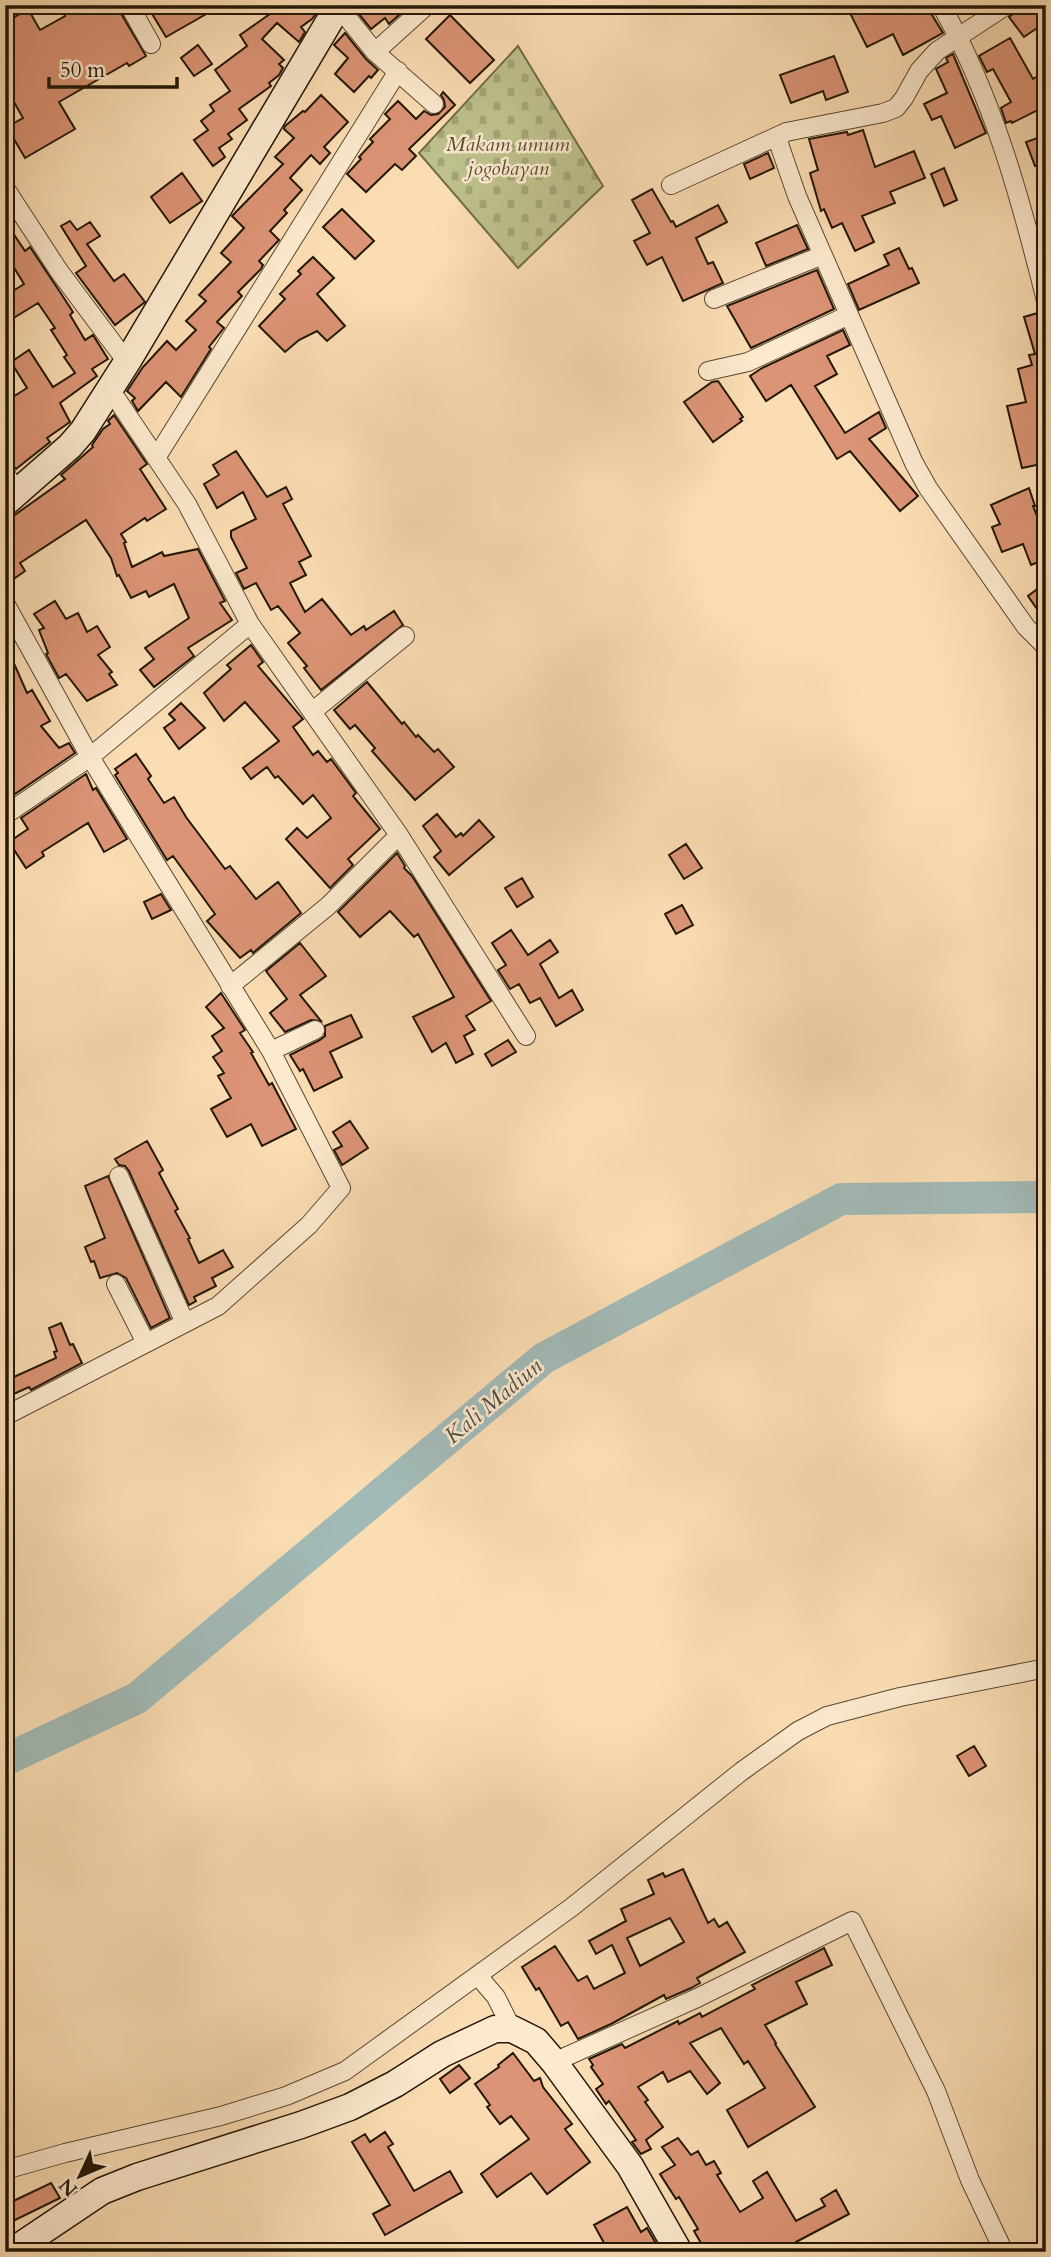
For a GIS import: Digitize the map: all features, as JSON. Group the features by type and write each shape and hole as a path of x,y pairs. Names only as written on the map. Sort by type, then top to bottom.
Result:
{"main road":[{"path":"9,490 70,446 110,389 338,6"},
{"path":"11,2252 102,2191 350,2107 395,2084 442,2054 495,2029 512,2029 536,2041 554,2062 630,2166 676,2251"}],"street":[{"path":"129,5 151,44"},
{"path":"376,52 427,5"},
{"path":"941,5 958,37 1000,139 1045,294"},
{"path":"671,185 782,134 896,108 929,58 1007,5"},
{"path":"338,6 376,52 434,104"},
{"path":"156,458 398,71"},
{"path":"782,134 779,144 797,196 904,443 923,480 1026,627 1046,648"},
{"path":"5,188 59,271 127,362"},
{"path":"714,299 823,255"},
{"path":"708,371 748,362 849,315"},
{"path":"110,389 187,504 250,624 398,835 526,1036"},
{"path":"5,603 90,757 271,1051 341,1188 309,1225 218,1306 5,1416"},
{"path":"5,816 90,757 250,624"},
{"path":"313,711 405,636"},
{"path":"230,986 328,906 398,835"},
{"path":"271,1051 315,1030"},
{"path":"119,1176 185,1323"},
{"path":"116,1284 146,1343"},
{"path":"5,2171 65,2153 221,2116 286,2096 345,2071 572,1907 742,1771 798,1731 827,1716 900,1697 1046,1668"},
{"path":"554,2062 697,1998 852,1922 936,2091 970,2180 1004,2252"},
{"path":"478,1976 496,1997 512,2029"}],"green space":[{"name":"Makam umum jogobayan","path":"518,46 603,186 518,268 419,153"}],"building":[{"path":"59,5 116,5 146,56 129,66 127,63 59,102 75,129 25,158 7,127 23,118 5,86 5,23 28,9 40,30 65,16"},
{"path":"163,5 222,5 166,37 151,12"},
{"path":"269,5 312,5 317,12 301,27 305,32 299,42 277,23 262,39 284,60 279,64 283,68 269,83 271,86 239,109 247,120 228,134 232,139 219,148 225,157 213,166 194,140 208,130 201,121 214,111 210,105 230,91 215,70 247,46 240,35 274,11"},
{"path":"355,5 410,5 389,24 385,18 371,29 354,8"},
{"path":"846,5 926,5 943,33 903,55 893,34 867,47"},
{"path":"1018,5 1030,5 1043,24 1024,37 1009,17 1017,11"},
{"path":"450,15 494,60 470,83 426,39"},
{"path":"345,33 378,70 354,92 335,74 348,58 334,45"},
{"path":"1010,38 1033,79 1040,75 1046,87 1046,106 1012,123 1006,123 1001,108 1011,102 993,69 987,72 979,56"},
{"path":"198,45 212,64 194,76 181,58"},
{"path":"953,54 986,133 955,148 941,116 932,120 924,104 947,93 936,69 948,62 946,58"},
{"path":"834,56 848,92 826,100 823,91 791,103 780,75"},
{"path":"443,92 455,105 409,149 416,156 402,170 395,164 366,192 347,174 373,142 370,139 390,119 385,114 398,101 416,119 424,111 431,115 438,114 445,107 441,95"},
{"path":"321,95 348,122 324,147 330,153 320,164 311,155 290,178 302,190 284,210 287,213 270,231 279,240 259,261 263,265 261,269 238,292 242,296 217,322 224,328 209,347 211,349 181,397 166,382 138,411 132,401 135,398 127,391 143,367 167,341 176,350 196,330 186,321 206,301 199,295 231,262 221,253 244,228 232,216 283,164 275,157 294,138 284,129 285,126 305,112"},
{"path":"863,130 875,167 914,151 925,178 890,192 895,203 862,216 874,242 855,251 842,223 832,228 824,209 821,211 810,173 818,170 809,139 847,132 848,135"},
{"path":"1046,135 1046,163 1035,166 1026,142"},
{"path":"768,153 774,168 750,179 744,164"},
{"path":"944,168 957,200 944,206 931,174"},
{"path":"182,173 202,201 170,223 151,197"},
{"path":"652,189 676,227 718,205 727,222 696,238 708,264 713,262 723,283 683,301 662,257 647,265 634,241 650,233 632,200"},
{"path":"342,209 374,241 355,259 323,227"},
{"path":"5,221 25,251 30,247 73,312 70,315 85,340 93,335 108,359 92,369 97,376 60,403 70,422 47,438 50,442 16,469 5,459 5,402 27,388 11,362 29,350 53,387 75,373 51,330 55,328 38,303 12,319 5,309 5,296 24,284 5,253"},
{"path":"70,221 77,230 90,222 100,236 87,244 114,281 124,274 145,302 115,325 76,273 86,266 61,226"},
{"path":"797,225 808,249 766,266 756,243"},
{"path":"899,248 919,283 859,310 848,284 889,265 884,255"},
{"path":"313,257 334,278 317,294 345,326 327,341 317,331 299,340 285,352 259,326 285,299 280,294 301,274 298,271"},
{"path":"817,270 834,309 751,348 727,306"},
{"path":"1041,312 1046,328 1046,463 1022,468 1007,406 1026,402 1018,369 1032,365 1029,355 1035,354 1024,317"},
{"path":"843,330 850,345 827,356 837,374 815,386 845,433 879,412 886,428 869,439 918,496 900,511 850,451 837,459 791,385 766,401 750,376"},
{"path":"718,381 743,417 740,419 742,421 713,442 684,402 712,382"},
{"path":"114,415 147,464 140,469 166,509 147,521 145,518 121,534 126,542 124,543 132,567 162,552 164,556 198,549 225,601 220,603 232,620 188,648 194,656 154,687 140,670 154,659 145,648 189,618 174,584 149,597 146,591 131,598 119,575 117,576 111,558 86,520 20,563 25,571 5,585 5,522 65,479 61,475 93,447"},
{"path":"236,451 267,497 286,487 292,499 283,504 311,556 299,562 306,575 290,583 305,612 322,599 351,635 364,626 366,630 394,611 403,625 321,690 304,668 307,666 288,643 300,633 278,606 271,610 256,583 244,589 236,573 247,568 231,537 231,531 256,519 243,492 217,508 204,484 219,475 213,465"},
{"path":"1029,488 1046,538 1046,559 1031,565 1023,544 1002,552 992,527 1000,524 991,505"},
{"path":"1040,587 1046,595 1046,622 1028,596"},
{"path":"55,601 66,619 78,613 87,632 97,626 110,647 98,655 112,672 109,674 117,685 87,701 66,674 59,678 46,654 48,653 39,630 44,628 34,614"},
{"path":"5,643 27,693 32,690 50,721 41,726 59,748 69,743 75,753 9,798 5,792"},
{"path":"251,645 263,662 258,666 303,719 293,727 313,755 318,751 327,762 331,759 356,793 353,796 380,829 348,859 353,865 330,888 286,839 297,828 307,838 331,818 313,795 303,804 267,767 251,779 243,768 279,741 245,702 224,721 204,693 231,669 227,665"},
{"path":"367,682 402,724 404,722 416,737 418,735 434,752 438,749 454,767 415,800 372,751 375,748 355,725 350,729 334,710"},
{"path":"181,703 205,728 179,749 164,728 175,720 169,714"},
{"path":"136,754 151,776 148,779 164,803 174,797 225,869 230,866 256,899 278,882 301,913 253,953 251,950 240,958 207,921 215,914 173,856 167,860 115,775 118,773 115,769"},
{"path":"86,774 93,790 96,788 127,839 104,852 88,823 42,852 44,856 26,868 9,842 28,829 21,818"},
{"path":"437,814 456,837 461,833 463,836 479,820 494,837 449,875 434,857 441,851 423,826"},
{"path":"686,844 702,868 684,879 669,855"},
{"path":"397,853 404,868 412,876 491,1001 466,1016 475,1030 464,1036 473,1054 456,1063 446,1043 432,1052 413,1017 454,997 418,934 414,937 390,911 360,937 338,912"},
{"path":"522,878 533,897 517,907 505,888"},
{"path":"161,894 171,910 152,919 144,902"},
{"path":"682,905 693,925 676,934 665,914"},
{"path":"511,930 528,955 550,940 558,952 540,964 559,998 572,990 583,1010 556,1026 540,998 530,1003 519,984 510,989 498,970 506,965 492,943"},
{"path":"300,943 326,976 300,995 321,1021 311,1020 285,1032 270,1013 287,999 266,971"},
{"path":"221,993 245,1030 240,1033 269,1085 272,1083 296,1129 262,1146 251,1124 227,1137 211,1109 231,1098 218,1076 224,1073 213,1057 222,1051 212,1036 224,1028 206,1007"},
{"path":"351,1015 362,1037 330,1052 342,1077 314,1091 303,1069 300,1071 290,1055 325,1036 325,1026"},
{"path":"508,1040 516,1052 492,1066 485,1054"},
{"path":"350,1121 368,1148 342,1165 334,1150 342,1146 333,1132"},
{"path":"147,1141 163,1170 159,1173 178,1209 175,1211 190,1238 188,1239 199,1263 223,1250 233,1267 212,1278 216,1286 194,1297 196,1301 189,1305 129,1171 115,1159"},
{"path":"108,1176 170,1318 151,1328 126,1278 117,1273 100,1278 85,1247 105,1238 85,1186"},
{"path":"61,1323 70,1345 73,1344 82,1363 31,1390 29,1387 5,1398 5,1381 56,1358 54,1352 57,1351 49,1328"},
{"path":"974,1746 986,1766 969,1776 957,1756"},
{"path":"683,1869 708,1923 714,1919 719,1927 727,1922 745,1952 697,1978 700,1983 691,1988 666,1999 664,1995 578,2039 568,2022 561,2026 539,1988 536,1990 522,1967 555,1946 578,1981 587,1976 594,1989 625,1973 612,1945 596,1954 589,1941 626,1921 621,1909 654,1894 648,1880 663,1873 665,1877","holes":["670,1918 684,1942 640,1966 627,1938"]},
{"path":"824,1948 832,1965 796,1982 807,2004 765,2025 815,2107 748,2147 727,2110 765,2088 748,2061 744,2064 721,2028 690,2043 720,2083 707,2094 690,2071 668,2082 663,2072 638,2087 663,2127 646,2140 651,2149 641,2154 632,2142 636,2140 609,2101 606,2104 596,2089 603,2084 591,2067 593,2065 589,2059 622,2044 625,2048 678,2021 679,2024 700,2013 702,2017 755,1989 752,1985"},
{"path":"513,2053 534,2081 540,2078 543,2087 572,2124 565,2129 590,2162 547,2194 531,2173 497,2197 481,2174 529,2139 511,2116 500,2124 475,2084"},
{"path":"459,2065 470,2078 450,2093 440,2079"},
{"path":"385,2132 393,2144 388,2147 414,2191 450,2171 462,2192 385,2235 373,2214 390,2205 352,2142 365,2134 370,2142"},
{"path":"678,2138 691,2155 698,2151 706,2165 714,2161 721,2173 717,2175 740,2212 763,2198 753,2181 767,2172 796,2221 825,2206 821,2199 836,2190 849,2214 796,2242 801,2252 706,2252 694,2231 698,2229 679,2197 676,2199 660,2174 675,2165 662,2147"},
{"path":"51,2183 60,2198 5,2225 5,2205"},
{"path":"627,2207 641,2232 647,2228 661,2252 609,2252 594,2225"}],"waterway":[{"name":"Kali Madiun","path":"5,1760 137,1698 544,1358 841,1199 1046,1197"}]}
